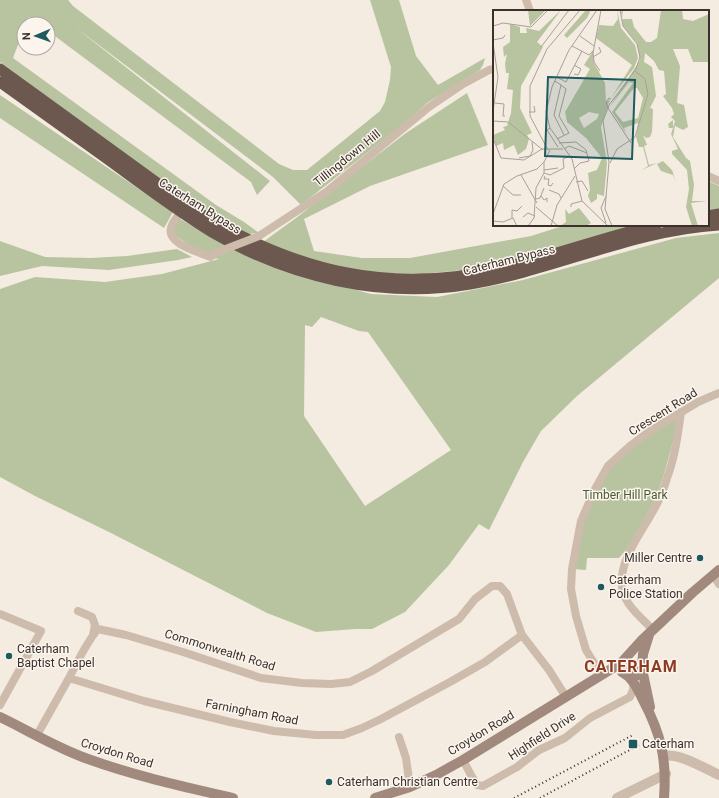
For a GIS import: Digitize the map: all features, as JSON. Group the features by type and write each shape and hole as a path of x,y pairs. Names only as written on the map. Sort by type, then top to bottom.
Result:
{"highway":[{"name":"Caterham Bypass","path":"0,69 193,209 211,220 261,246 304,263 331,270 387,279 416,280 473,274 510,266 652,226"},
{"name":"Caterham Bypass","path":"0,82 181,212 232,242 287,266 318,276 346,282 377,287 405,288 447,287 472,284 639,239 673,231 719,225"},
{"path":"709,216 719,214"}],"main road":[{"name":"Croydon Road","path":"375,798 410,787 436,775 598,677 624,659 641,641 716,572"},
{"path":"629,678 636,676 642,666 642,654 651,633"},
{"path":"651,713 629,678 622,672 624,659 635,656 640,660 642,666 651,713 661,741 666,774 664,798"},
{"name":"Croydon Road","path":"598,677 614,676 629,678"},
{"name":"Croydon Road","path":"0,717 62,748 88,759 233,798"}],"street":[{"path":"526,0 530,10"},
{"name":"Tillingdown Hill","path":"181,212 170,229 170,234 179,244 210,257 218,252 260,236 326,192 429,108 463,84 493,69"},
{"path":"709,176 719,181"},
{"name":"Crescent Road","path":"598,677 586,650 576,616 571,589 572,569 581,521 594,491 608,466 630,446 650,431 698,402 719,393"},
{"path":"651,633 626,600 622,580 627,560 636,540 654,510 668,477 678,437 681,412"},
{"path":"716,572 719,584"},
{"name":"Commonwealth Road","path":"93,635 98,629 126,635 261,678 302,683 331,684 350,682 372,671 459,619 475,599 492,586 500,586 507,594 522,635"},
{"path":"37,736 93,635 95,625 92,617 78,611"},
{"path":"0,614 41,631 0,705"},
{"path":"522,635 549,670 566,696"},
{"name":"Farningham Road","path":"69,678 144,701 230,722 281,732 316,735 343,734 375,722 450,682 485,662 522,635"},
{"name":"Highfield Drive","path":"463,760 470,775 477,785 483,786 517,767 539,750 565,738 590,718 630,697 633,690 629,678"},
{"path":"399,737 406,758 410,787"},
{"path":"663,756 676,756 719,775"},
{"path":"616,798 666,774"}],"green space":[{"path":"0,0 68,0 73,6 279,164 293,170 307,170 380,111 385,102 390,80 391,67 370,0 399,0 416,56 438,85 485,58 480,70 427,103 406,122 301,205 273,177 75,27 270,181 257,195 251,182 56,37 56,16 16,16 16,50 13,58 216,205 259,233 247,234 198,205 104,139 0,62"},
{"path":"467,93 488,145 370,186 304,219 314,251 362,258 410,258 531,236 563,226 635,226 537,254 474,269 423,274 379,273 328,266 263,242 406,133"},
{"path":"0,95 173,212 164,228 0,118"},
{"path":"709,181 719,186 719,211 709,212"},
{"path":"180,219 221,242 309,277 371,294 437,297 523,280 676,238 719,233 719,278 577,396 541,431 523,462 489,530 479,524 449,565 405,612 372,629 316,632 267,613 0,477 0,289 35,277 105,282 162,274 219,259 207,257 173,234 171,228","holes":["321,317 359,331 368,332 451,450 365,506 304,416 305,325 312,327"]},
{"path":"0,241 45,257 91,258 127,256 177,249 192,257 109,270 42,266 0,276"},
{"name":"Timber Hill Park","path":"681,412 656,498 627,549 619,558 587,558 586,570 572,569 581,521 608,466"}],"railway":[{"path":"514,798 633,735"},
{"path":"540,798 639,745"}],"place":[{"name":"Miller Centre","path":"700,558"},
{"name":"Caterham Police Station","path":"601,587"},
{"name":"Caterham Baptist Chapel","path":"9,656"},
{"name":"Caterham","path":"633,744"},
{"name":"Caterham Christian Centre","path":"329,782"}],"district":[{"name":"CATERHAM","path":"631,666"}]}
